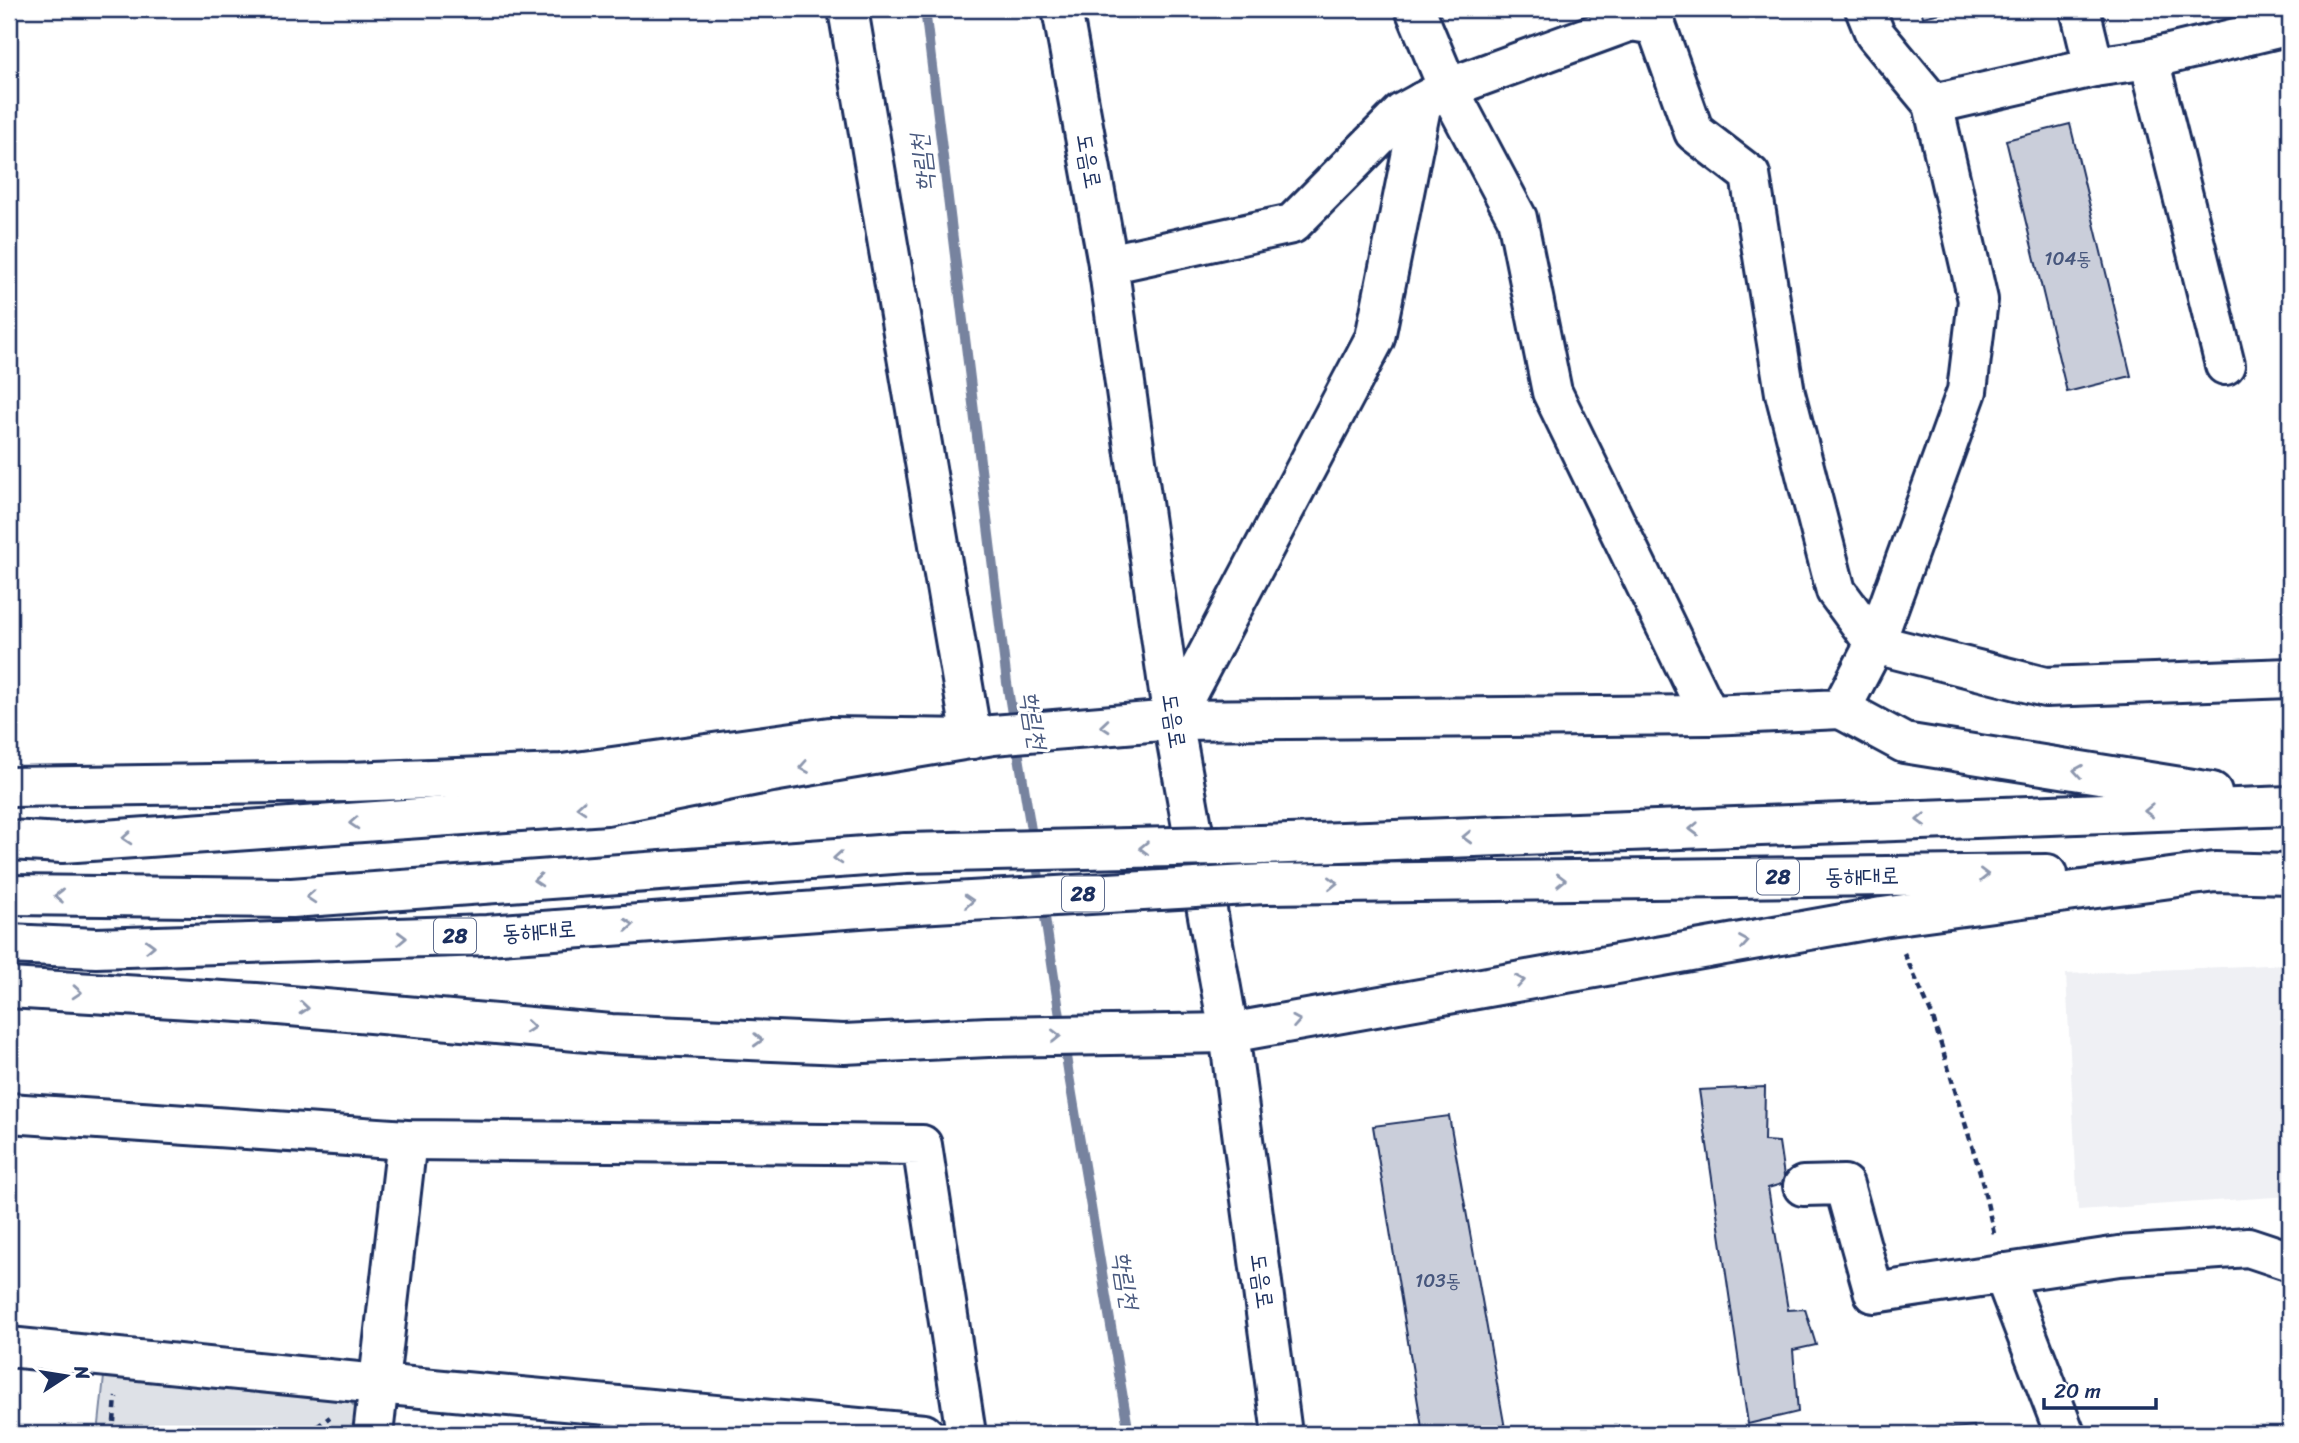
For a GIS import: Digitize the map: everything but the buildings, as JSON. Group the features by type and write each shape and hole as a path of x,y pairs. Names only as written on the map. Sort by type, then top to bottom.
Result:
{"street":[{"path":"848,9 982,737"},
{"name":"도음로","path":"1062,9 1108,264 1173,720 1229,1033 1282,1434"},
{"path":"1415,9 1435,95 1517,218 1552,392 1709,715"},
{"path":"1841,709 1875,644 1967,391 1978,300 1933,104 1875,34 1865,9"},
{"path":"2080,9 2094,67"},
{"path":"1108,264 1292,224 1402,113 1435,95 1628,15 1656,25 1694,132 1750,175 1785,393 1836,591 1875,644 2045,687 2290,678"},
{"path":"1933,104 2094,67 2149,60 2290,25"},
{"path":"2149,60 2225,365"},
{"path":"1173,720 1375,338 1435,95"},
{"path":"9,840 62,843 606,805 772,772 982,737 1173,720 1709,715 1841,709 1904,743 2290,805"},
{"path":"9,787 349,782 562,774 830,737 982,737"},
{"path":"9,895 292,898 906,853 1261,845 2290,805"},
{"name":"동해대로","path":"9,944 96,948 487,935 901,905 1265,884 2216,872 2290,868"},
{"path":"9,988 270,1004 611,1034 844,1044 988,1037 1229,1033 1882,917 2216,872 2290,874"},
{"path":"9,1113 407,1140 922,1145 966,1434"},
{"path":"373,1434 407,1140"},
{"path":"1803,1186 1844,1185 1874,1293 2119,1256 2248,1247 2290,1261"},
{"path":"2003,1273 2065,1434"},
{"path":"9,1347 924,1434"}],"path":[{"path":"1900,945 1932,1015 1980,1172 2003,1273"},
{"path":"116,1395 113,1434 125,1434"},
{"path":"307,1434 334,1415"}],"shaded area":[{"path":"2290,964 2290,1196 2078,1210 2066,974"},
{"path":"105,1367 342,1392 362,1415 360,1434 98,1434"}],"waterway":[{"name":"학림천","path":"925,9 1007,683 1033,842"},
{"name":"학림천","path":"1036,858 1069,1076 1129,1434"}]}
